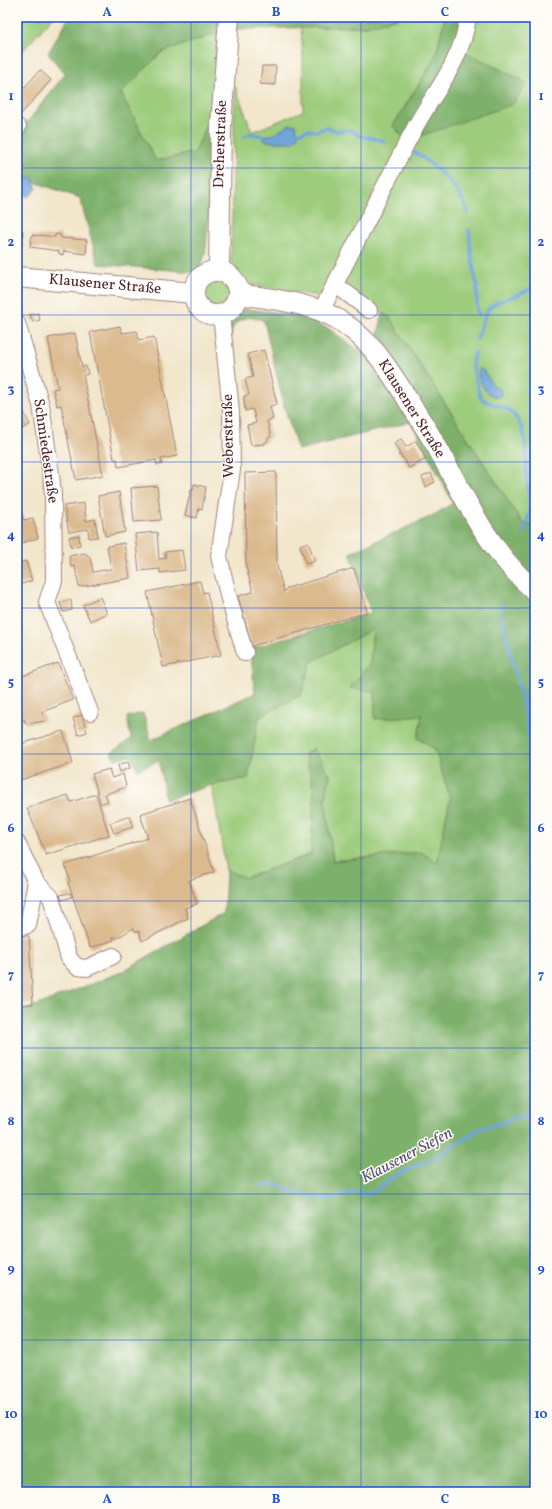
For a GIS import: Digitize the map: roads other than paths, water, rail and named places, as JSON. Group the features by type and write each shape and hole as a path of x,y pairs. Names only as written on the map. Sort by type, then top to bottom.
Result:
{"main road":[{"name":"Dreherstraße","path":"219,271 221,125 229,17"},
{"path":"211,271 219,271 230,276 237,288 238,294 232,307 221,314 215,315 204,312 196,304 193,293 198,279 211,271"},
{"name":"Klausener Straße","path":"17,277 193,293"},
{"name":"Klausener Straße","path":"238,294 282,301 321,311 345,324 362,337 388,366 436,446 470,510 489,540 507,564 535,591"}],"street":[{"path":"321,311 413,131 446,78 459,53 468,17"},
{"path":"334,286 340,288 370,310"},
{"name":"Weberstraße","path":"221,314 231,411 232,470 219,556 228,595 245,653"},
{"name":"Schmiedestraße","path":"17,323 41,405 53,494 54,582 46,602 90,712"},
{"path":"17,843 36,882 51,897 69,958 77,967 87,968 113,956"},
{"path":"17,928 28,925 36,882"}],"water":[{"path":"290,124 296,125 298,137 293,142 273,142 264,140 265,136 275,134"},
{"path":"32,177 37,189 28,197 22,193 19,185"},
{"path":"479,369 483,370 493,385 501,391 501,395 497,397 493,396 485,390 479,379"}],"waterway":[{"path":"298,133 307,130 316,131 327,128 338,131 350,130 360,136 385,142"},
{"path":"245,136 250,134 265,136"},
{"path":"414,152 430,163 454,187 465,204 468,213"},
{"path":"469,230 472,260 477,286 477,312 479,315"},
{"path":"477,339 488,310 492,306 524,292 535,285"},
{"path":"475,352 472,363 480,397 487,402 510,411 516,418 523,432 526,448 526,472 530,506 524,532"},
{"path":"501,605 501,616 526,717 535,762"},
{"name":"Klausener Siefen","path":"262,1186 268,1184 279,1185 292,1192 328,1199 358,1192 364,1194 370,1193 385,1185 388,1180 394,1178 400,1173 439,1156 479,1129 505,1122 520,1115 524,1118 535,1115"}]}
